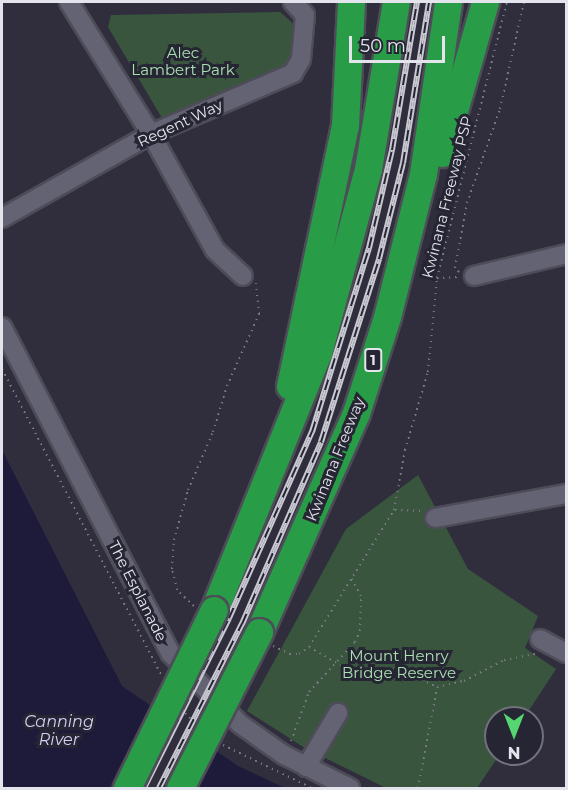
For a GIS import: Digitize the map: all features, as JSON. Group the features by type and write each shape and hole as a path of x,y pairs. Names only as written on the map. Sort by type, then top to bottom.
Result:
{"highway":[{"path":"272,470 335,188 345,126 351,2"},
{"path":"126,789 272,470 318,353 343,268 368,169 396,2"},
{"name":"Kwinana Freeway","path":"180,789 263,632 356,413 387,317 423,174 448,2"},
{"path":"263,632 346,465 381,372 485,2"}],"street":[{"path":"73,2 151,134 215,250 243,276"},
{"name":"Regent Way","path":"2,218 151,134 293,73 301,59 305,15 293,2"},
{"path":"474,276 567,254"},
{"name":"The Esplanade","path":"2,327 171,654 240,724 306,767 350,789"},
{"path":"435,518 567,494"},
{"path":"540,639 567,654"},
{"path":"306,767 338,713"}],"path":[{"name":"Kwinana Freeway PSP","path":"309,647 394,510 405,450 428,372 437,278 507,2"},
{"path":"474,276 455,268 474,177 500,109 524,2"},
{"path":"208,610 177,590 172,569 174,540 188,490 213,432 227,386 259,315 255,280 243,276"},
{"path":"437,278 474,276"},
{"path":"394,510 414,509 435,518"},
{"path":"303,706 309,692 355,642 363,615 361,596 351,578"},
{"path":"263,632 290,654 299,654 309,647 351,671 400,669 437,687 464,681 504,660 533,657 538,652 540,639"},
{"path":"418,789 437,687"},
{"path":"274,772 312,789"}],"green space":[{"name":"Alec Lambert Park","path":"280,12 297,27 293,60 278,76 162,118 108,27 111,15"},
{"name":"Mount Henry Bridge Reserve","path":"418,475 468,569 538,616 525,648 556,669 532,706 484,706 484,766 492,766 477,788 386,788 305,748 247,711 346,529"}],"water":[{"name":"Canning River","path":"2,450 122,686 238,766 285,788 2,788"}],"pier":[{"path":"151,703 217,748 196,788 109,788"}],"railway":[{"path":"144,788 229,618 312,432 369,248 392,150 417,2"},
{"path":"159,788 242,624 321,442 379,259 403,163 429,2"}]}
